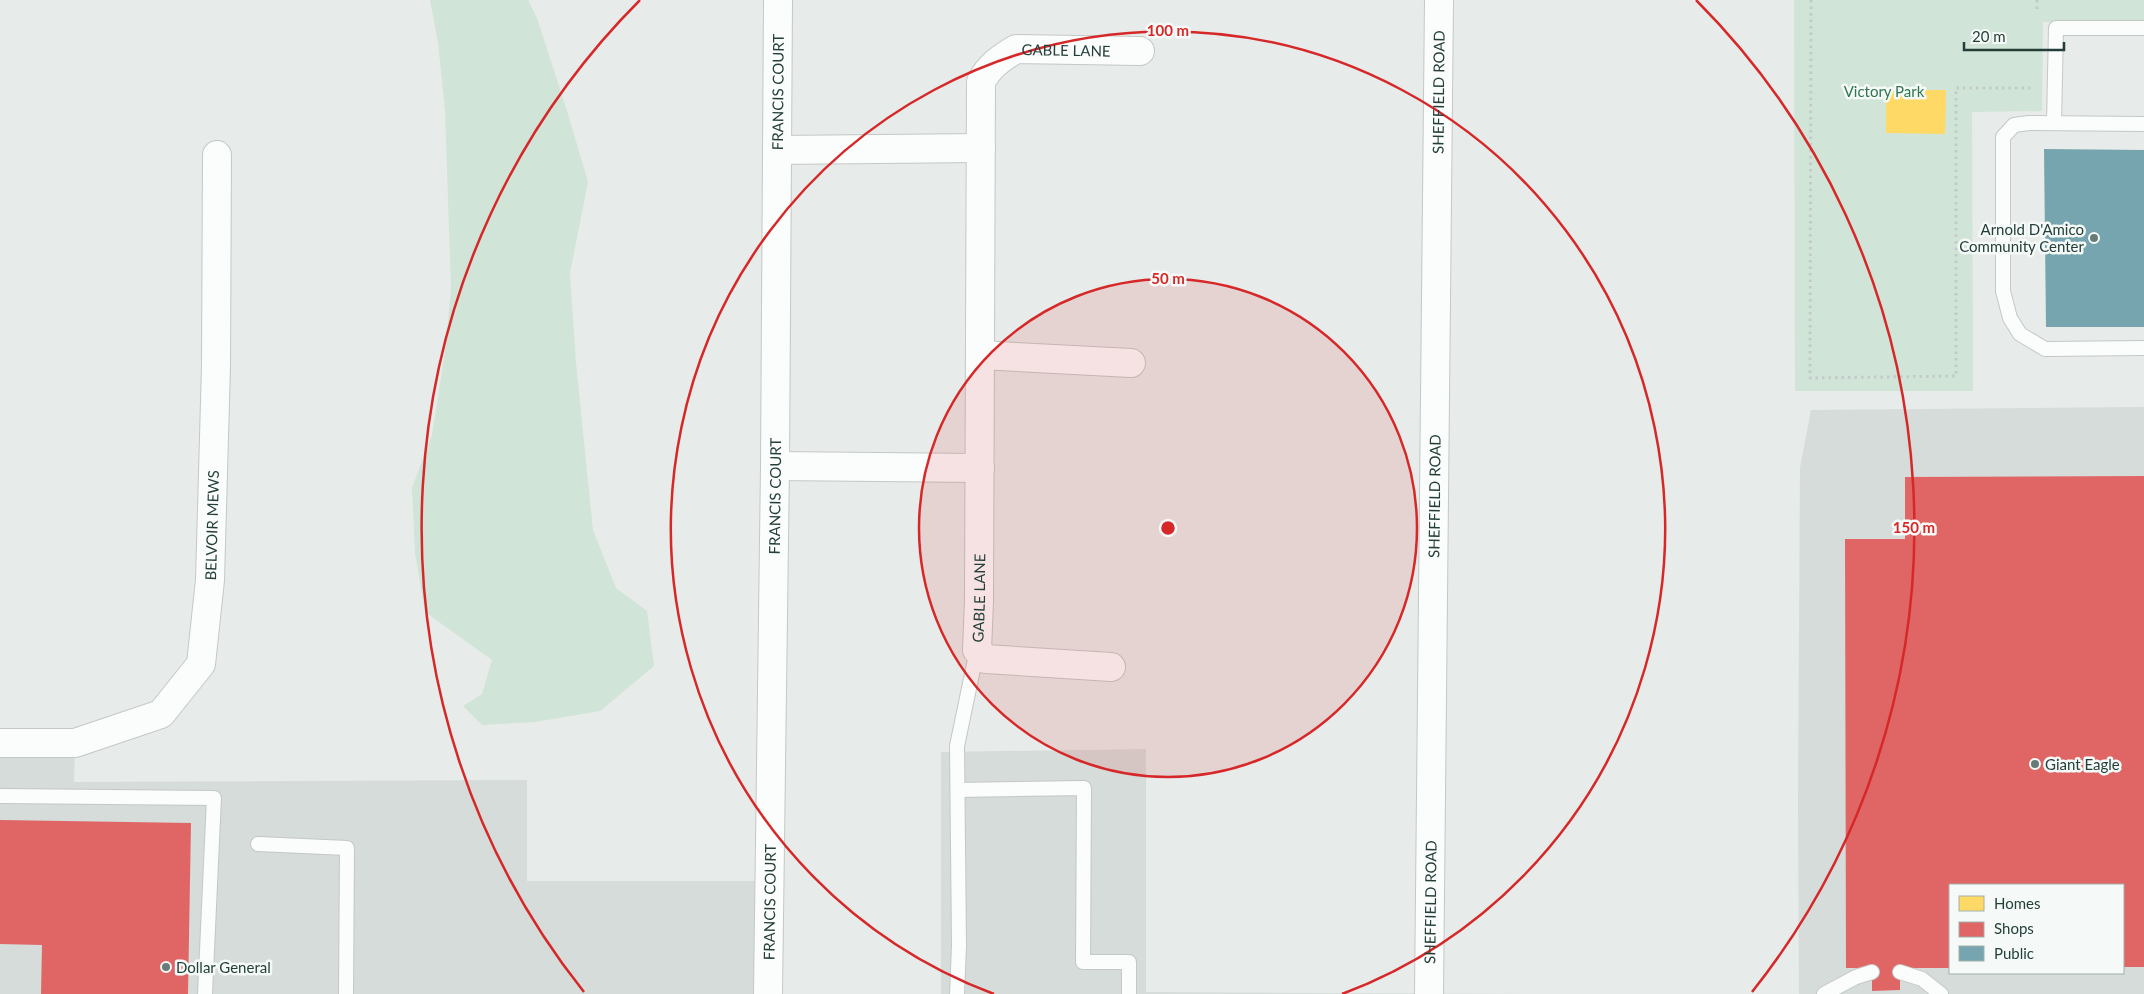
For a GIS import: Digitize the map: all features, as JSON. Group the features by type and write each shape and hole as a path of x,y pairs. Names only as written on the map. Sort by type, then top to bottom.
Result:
{"street":[{"name":"FRANCIS COURT","path":"768,994 775,466 778,0"},
{"name":"SHEFFIELD ROAD","path":"1429,994 1439,0"},
{"name":"GABLE LANE","path":"1111,668 986,659 977,650 980,468 981,82 986,72 1001,58 1016,49 1140,50"},
{"path":"777,150 981,148"},
{"name":"BELVOIR MEWS","path":"0,743 75,743 161,714 201,664 210,580 216,366 216,156"},
{"path":"980,355 1131,363"},
{"path":"775,466 980,468"}],"lane":[{"path":"2054,123 2056,28 2144,28"},
{"path":"2144,124 2014,124 2003,137 2003,291 2010,318 2020,334 2045,349 2144,348"},
{"path":"956,994 959,946 957,746 977,650"},
{"path":"958,790 1084,788 1083,962 1129,962 1129,994"},
{"path":"0,796 214,798 205,994"},
{"path":"258,844 347,848 346,994"},
{"path":"1824,994 1856,977 1872,972"},
{"path":"1900,972 1922,979 1941,994"}],"path":[{"path":"1811,0 1810,378 1956,376 1956,88 2038,88"},
{"path":"2037,0 2037,20"}],"shaded area":[{"path":"2144,407 2144,994 1799,994 1800,468 1811,410"},
{"path":"0,743 75,743 74,782 527,780 527,881 769,881 768,994 0,994"},
{"path":"1146,749 1146,992 1539,994 941,994 941,752"}],"green space":[{"path":"430,0 528,0 537,18 588,182 570,273 576,363 593,530 616,588 647,611 654,666 600,711 535,722 482,725 463,706 482,694 492,660 425,612 415,553 412,488 432,435 446,345 451,287 445,110 438,42"},
{"name":"Victory Park","path":"1794,0 2144,0 2144,22 2043,22 2042,111 1972,112 1973,391 1795,391"}],"building: Homes":[{"path":"1886,90 1946,90 1945,134 1886,133"}],"building: Shops":[{"path":"2144,476 2144,967 2124,967 2124,884 1949,884 1949,968 1900,968 1900,990 1872,991 1872,968 1846,968 1845,539 1905,539 1905,477"},
{"path":"0,820 191,823 188,994 41,994 42,945 0,944"}],"building: Public":[{"name":"Arnold D'Amico Community Center","path":"2044,149 2144,150 2144,327 2046,327"}],"place":[{"name":"Arnold D'Amico Community Center","path":"2094,238"},
{"name":"Giant Eagle","path":"2035,764"},
{"name":"Dollar General","path":"166,967"}]}
